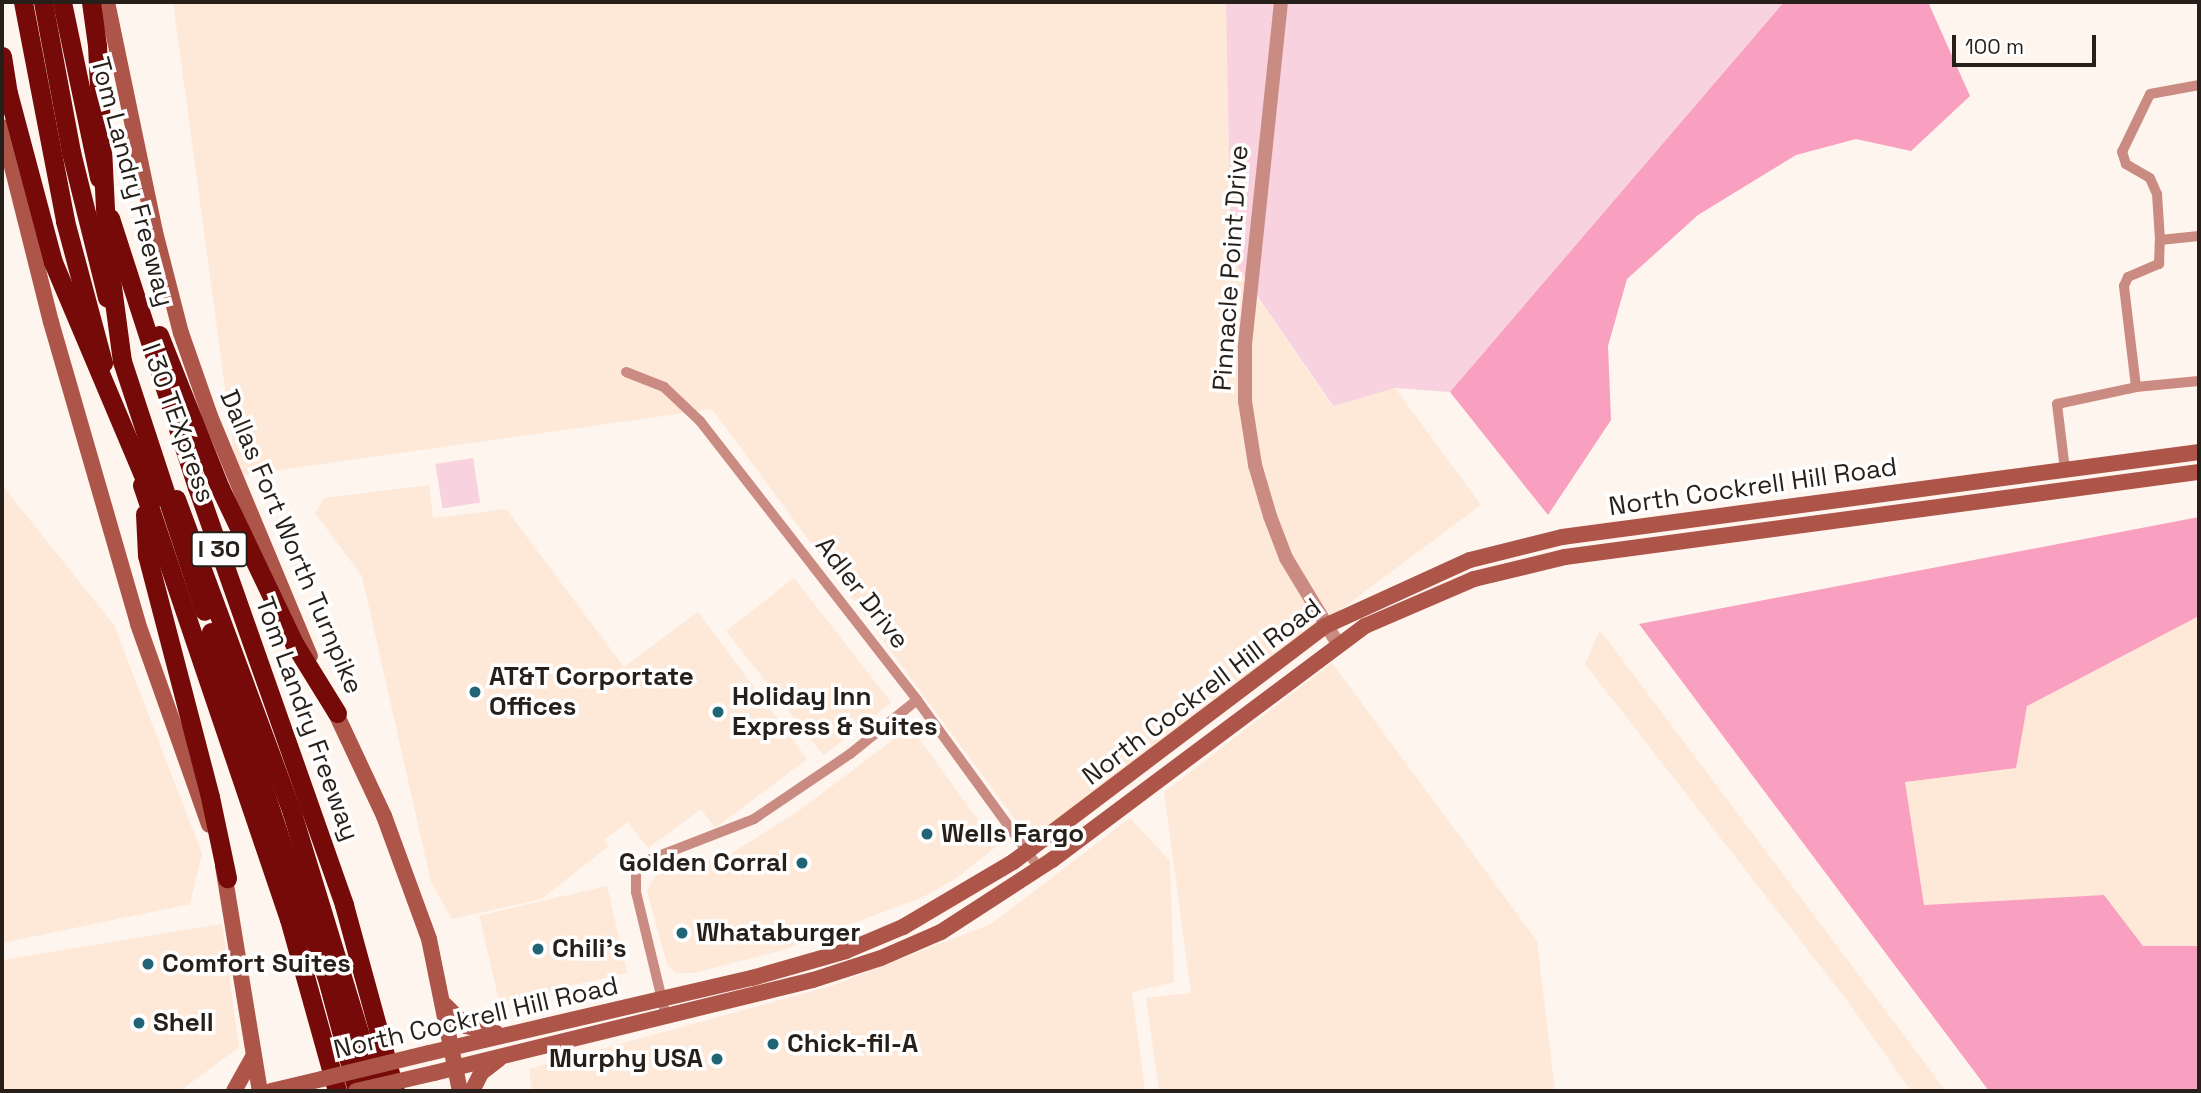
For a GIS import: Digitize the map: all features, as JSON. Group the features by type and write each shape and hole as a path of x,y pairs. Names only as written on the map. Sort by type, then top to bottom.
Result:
{"highway":[{"name":"I 30","path":"23,2 50,153 82,289 144,488 289,919 330,1085"},
{"name":"I 30 TEXpress","path":"43,2 71,152 108,301 292,813 377,1091"},
{"name":"Tom Landry Freeway","path":"62,2 94,157 127,279 322,839 395,1091"},
{"path":"90,2 97,45 107,249 122,361 326,975 357,1091"},
{"path":"2,56 33,198 72,313 204,611"},
{"path":"127,279 151,315 204,453 290,635 337,713"},
{"path":"144,488 148,555 210,797 226,878"}],"main road":[{"name":"Dallas Fort Worth Turnpike","path":"107,2 155,232 181,333 210,416 405,868 429,939 460,1091"},
{"path":"2,127 51,322 138,624 226,878 260,1091"},
{"name":"North Cockrell Hill Road","path":"271,1091 330,1085 429,1052 661,999 846,951 938,909 1028,852 1325,626 1428,577 1516,546 2199,452"},
{"name":"North Cockrell Hill Road","path":"357,1091 852,968 941,932 1039,868 1338,644 1365,626 1448,588 1565,557 2199,472"},
{"path":"846,951 852,968"},
{"path":"441,997 458,1021 480,1031 506,1034"},
{"path":"472,1091 481,1073 512,1053"},
{"path":"234,1091 254,1055"}],"street":[{"name":"Pinnacle Point Drive","path":"1281,2 1244,392 1252,455 1270,516 1286,558 1338,644"},
{"path":"2136,387 2124,286 2128,276 2159,264 2160,240 2157,194 2150,178 2126,164 2122,152 2150,94 2199,85"},
{"path":"2160,240 2199,236"},
{"name":"Adler Drive","path":"626,372 641,375 685,404 917,700 1039,868"},
{"path":"2065,470 2057,404 2136,387 2199,382"},
{"path":"666,1016 636,892 636,870 651,859 754,819 849,754 917,700"}],"shaded area":[{"path":"173,2 1226,2 1231,259 1332,406 1395,388 1481,505 1031,841 712,409 237,476"},
{"path":"1226,2 1784,2 1450,392 1395,388 1333,406 1231,258"},
{"path":"1784,2 1928,2 1970,96 1911,151 1856,139 1796,155 1698,215 1627,279 1608,346 1611,420 1548,515 1450,392"},
{"path":"473,458 480,502 443,508 435,464"},
{"path":"2,485 114,625 202,854 190,904 2,943"},
{"path":"429,485 433,518 506,509 624,667 698,612 807,759 715,828 701,809 648,848 628,822 604,840 608,847 541,899 452,919 431,882 362,576 315,513 324,498"},
{"path":"2199,517 2199,616 2027,706 2016,768 1905,782 1924,905 2104,895 2143,946 2199,946 2199,1091 1989,1091 1639,624"},
{"path":"794,578 891,703 824,755 726,631"},
{"path":"2199,616 2199,946 2143,946 2104,895 1924,905 1905,782 2015,768 2027,706"},
{"path":"1600,630 1946,1091 1911,1091 1846,999 1585,664"},
{"path":"1332,663 1537,941 1555,1091 1159,1091 1146,998 1191,993 1164,792"},
{"path":"905,731 917,736 997,846 955,879 923,897 780,951 693,973 676,973 667,964 647,891 657,874 729,855 800,810"},
{"path":"1130,818 1170,861 1174,982 1132,992 1145,1091 532,1091 529,1069 831,986 991,924"},
{"path":"607,886 627,973 499,1002 479,915"},
{"path":"222,924 239,1047 180,1091 2,1091 2,960"}],"place":[{"name":"AT&T Corportate Offices","path":"475,692"},
{"name":"Holiday Inn Express & Suites","path":"718,712"},
{"name":"Wells Fargo","path":"927,834"},
{"name":"Golden Corral","path":"802,863"},
{"name":"Whataburger","path":"682,933"},
{"name":"Chili's","path":"538,949"},
{"name":"Comfort Suites","path":"148,964"},
{"name":"Shell","path":"139,1023"},
{"name":"Chick-fil-A","path":"773,1044"},
{"name":"Murphy USA","path":"717,1059"}]}
